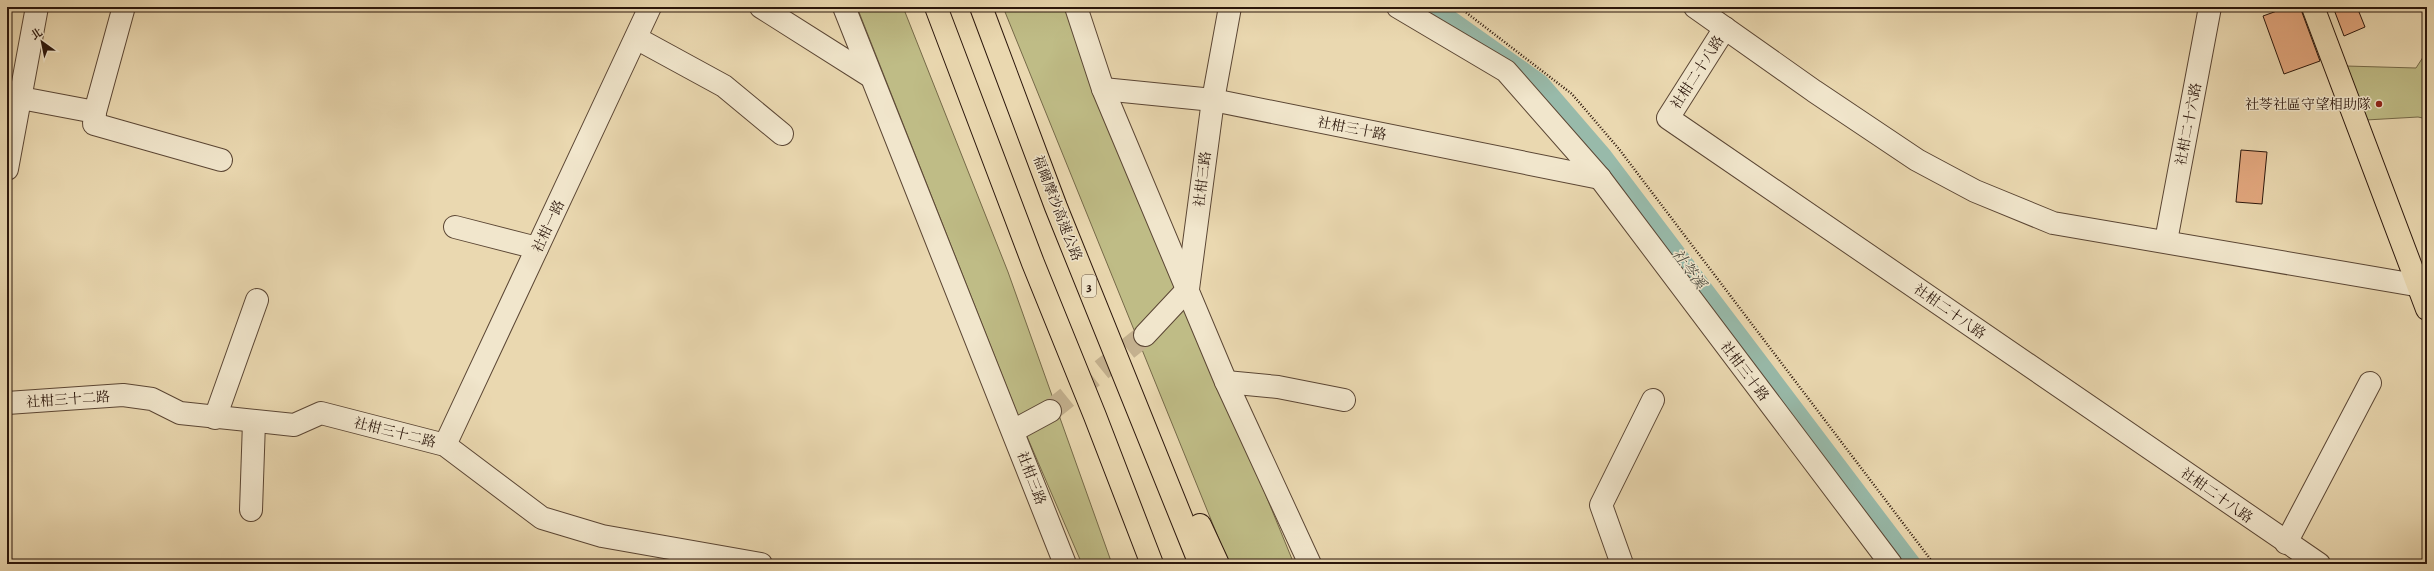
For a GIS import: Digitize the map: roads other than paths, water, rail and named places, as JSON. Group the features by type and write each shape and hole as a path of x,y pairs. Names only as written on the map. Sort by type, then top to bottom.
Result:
{"main road":[{"path":"936,7 1033,263 1095,416 1152,564"},
{"name":"福爾摩沙高速公路","path":"981,7 1080,265 1200,564"},
{"path":"2313,7 2422,286 2427,309"},
{"path":"1080,265 1218,564"},
{"path":"1095,416 1143,564"}],"street":[{"path":"7,169 37,7"},
{"name":"社柑一路","path":"445,445 650,7"},
{"path":"761,7 870,76"},
{"name":"社柑三路","path":"844,7 870,76 1065,564"},
{"path":"1076,7 1103,89 1226,382 1310,564"},
{"name":"社柑三路","path":"1188,289 1213,100 1230,7"},
{"name":"社柑三十路","path":"1398,7 1506,71 1600,178 1891,564"},
{"path":"1695,7 1917,160 1975,191 2053,223 2166,241 2422,286"},
{"name":"社柑二十六路","path":"2166,241 2210,7"},
{"path":"123,10 95,112 94,124 221,160"},
{"name":"社柑二十八路","path":"1725,28 1668,118 2286,543 2319,564"},
{"path":"636,38 724,86 782,134"},
{"name":"社柑三十路","path":"1103,89 1213,100 1600,178"},
{"path":"20,98 95,112"},
{"path":"456,226 537,248"},
{"path":"1144,335 1188,289"},
{"path":"215,418 256,300"},
{"path":"1226,382 1278,387 1344,400"},
{"path":"2286,543 2370,383"},
{"name":"社柑三十二路","path":"7,403 123,395 152,399 180,413 254,422 294,424 321,413 445,445 542,518 602,536 761,564"},
{"path":"1622,564 1601,505 1652,400"},
{"path":"1013,431 1050,411"},
{"path":"251,510 254,422"}],"waterway":[{"name":"社苓溪","path":"1433,7 1540,83 1603,156 1912,564"}],"tunnel":[{"path":"1050,411 1145,335"}],"place":[{"name":"社苓社區守望相助隊","path":"2379,104"}]}
